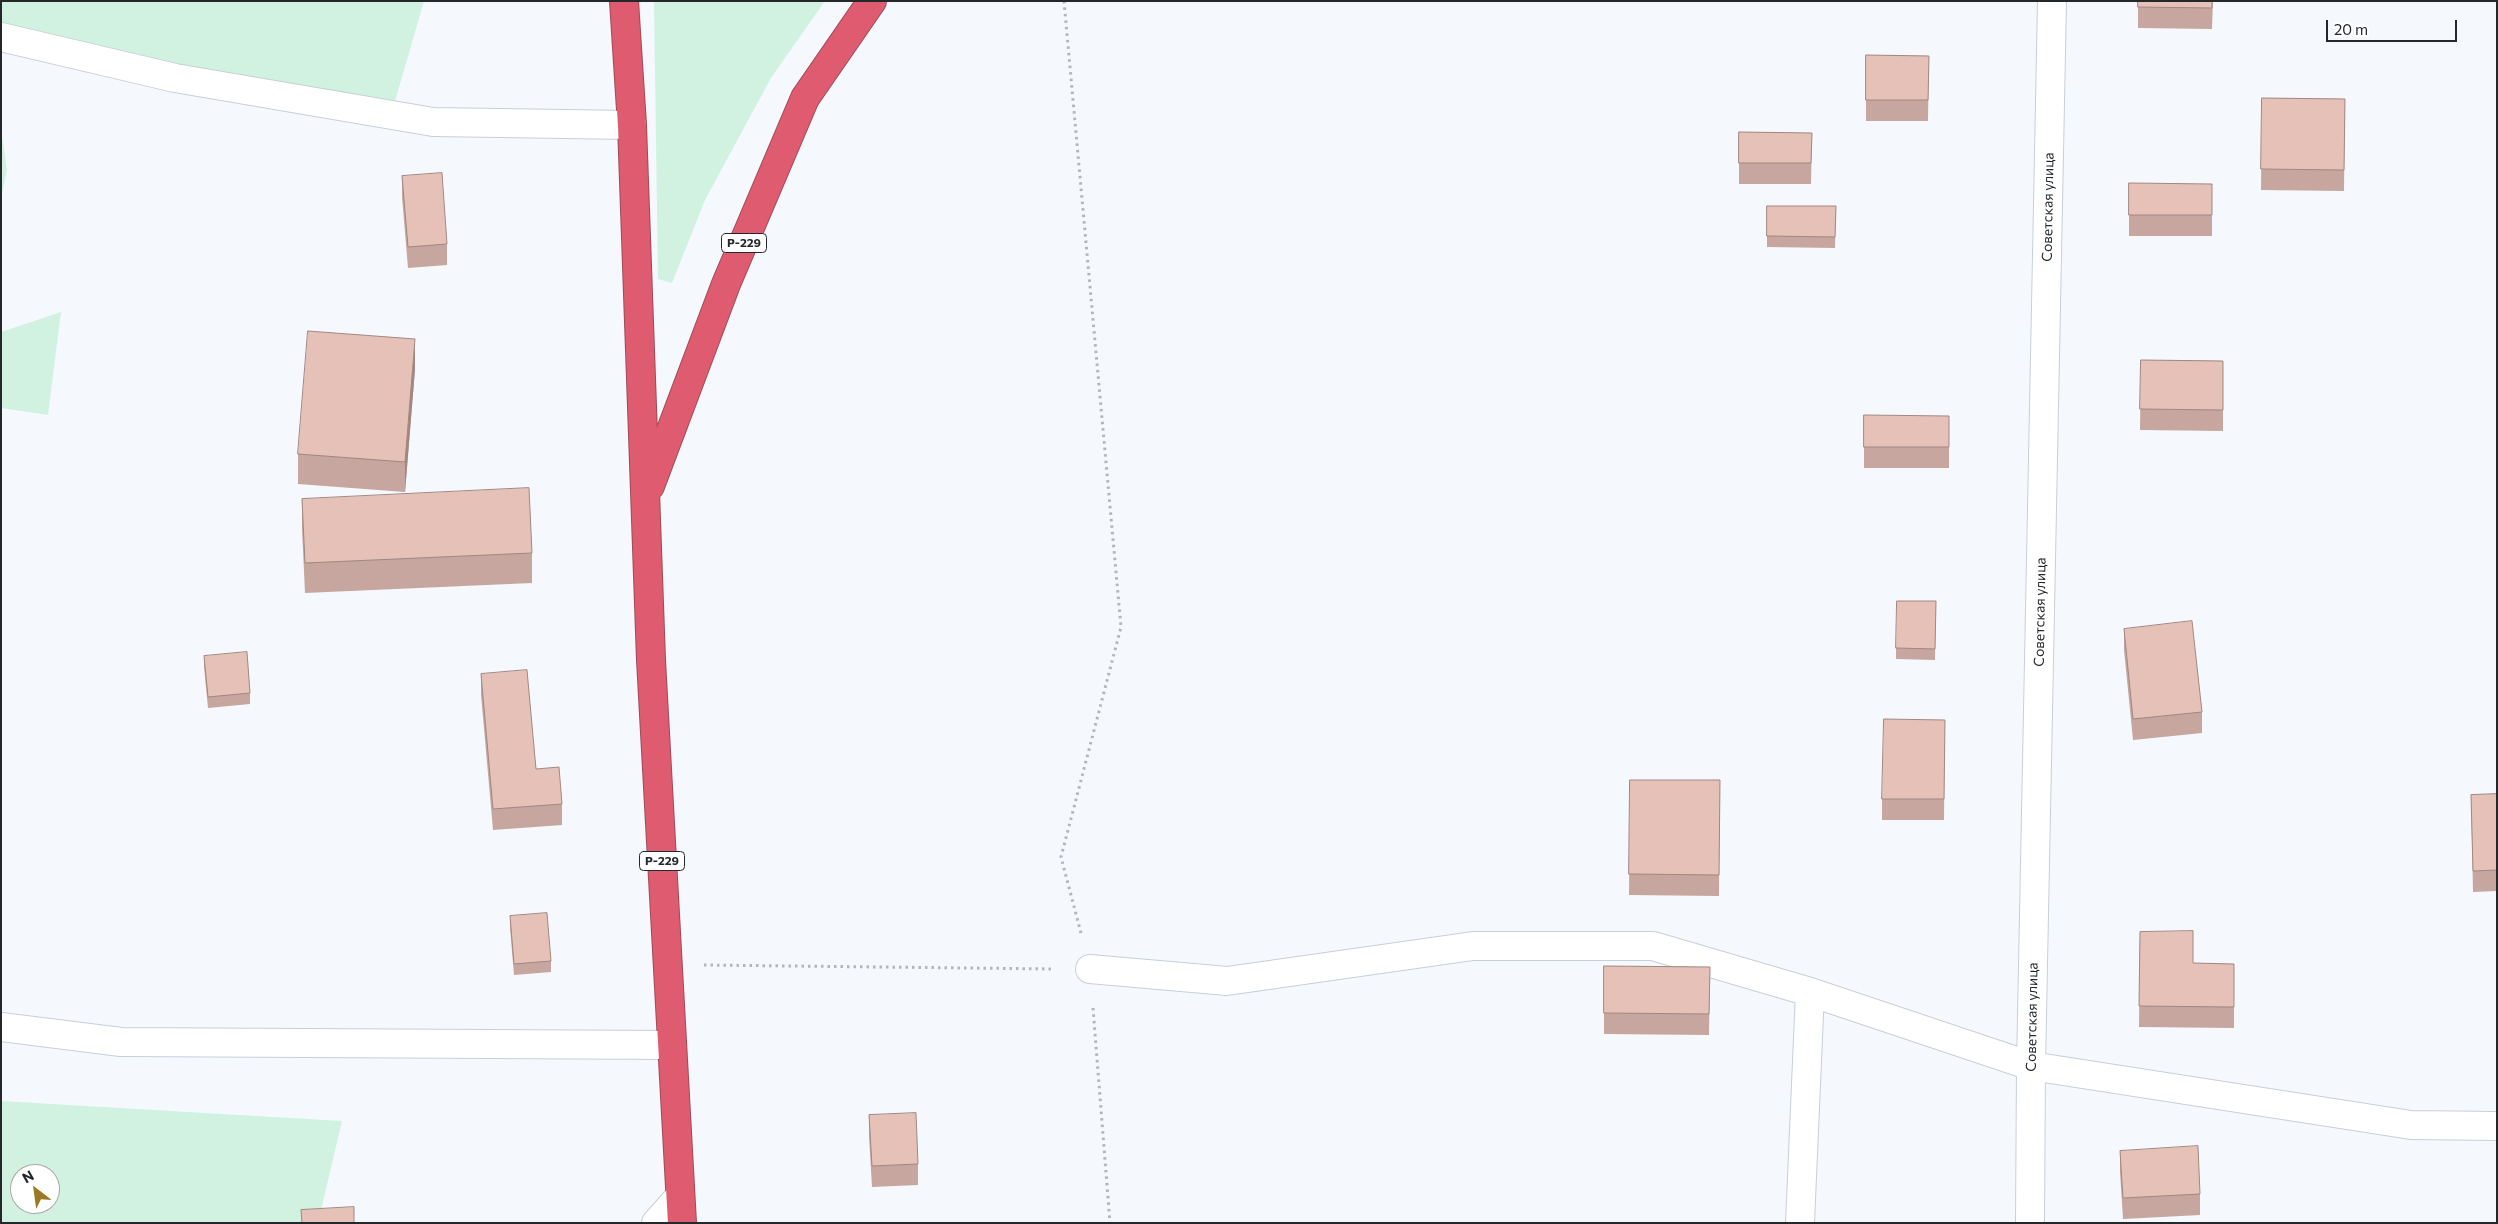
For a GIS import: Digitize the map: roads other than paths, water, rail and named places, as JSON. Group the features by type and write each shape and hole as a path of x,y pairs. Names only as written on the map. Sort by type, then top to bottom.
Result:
{"highway":[{"name":"Р-229","path":"624,1 632,125 651,660 682,1223"},
{"name":"Р-229","path":"645,500 726,284 805,98 872,1"}],"street":[{"name":"Советская улица","path":"2030,1223 2031,1066 2052,1"},
{"path":"1,37 175,78 434,122 632,125"},
{"path":"1090,969 1227,981 1473,946 1653,946 1810,992 2031,1066 2411,1125 2497,1126"},
{"path":"1800,1223 1810,992"},
{"path":"1,1027 121,1042 672,1045"},
{"path":"656,1223 680,1196"}]}
